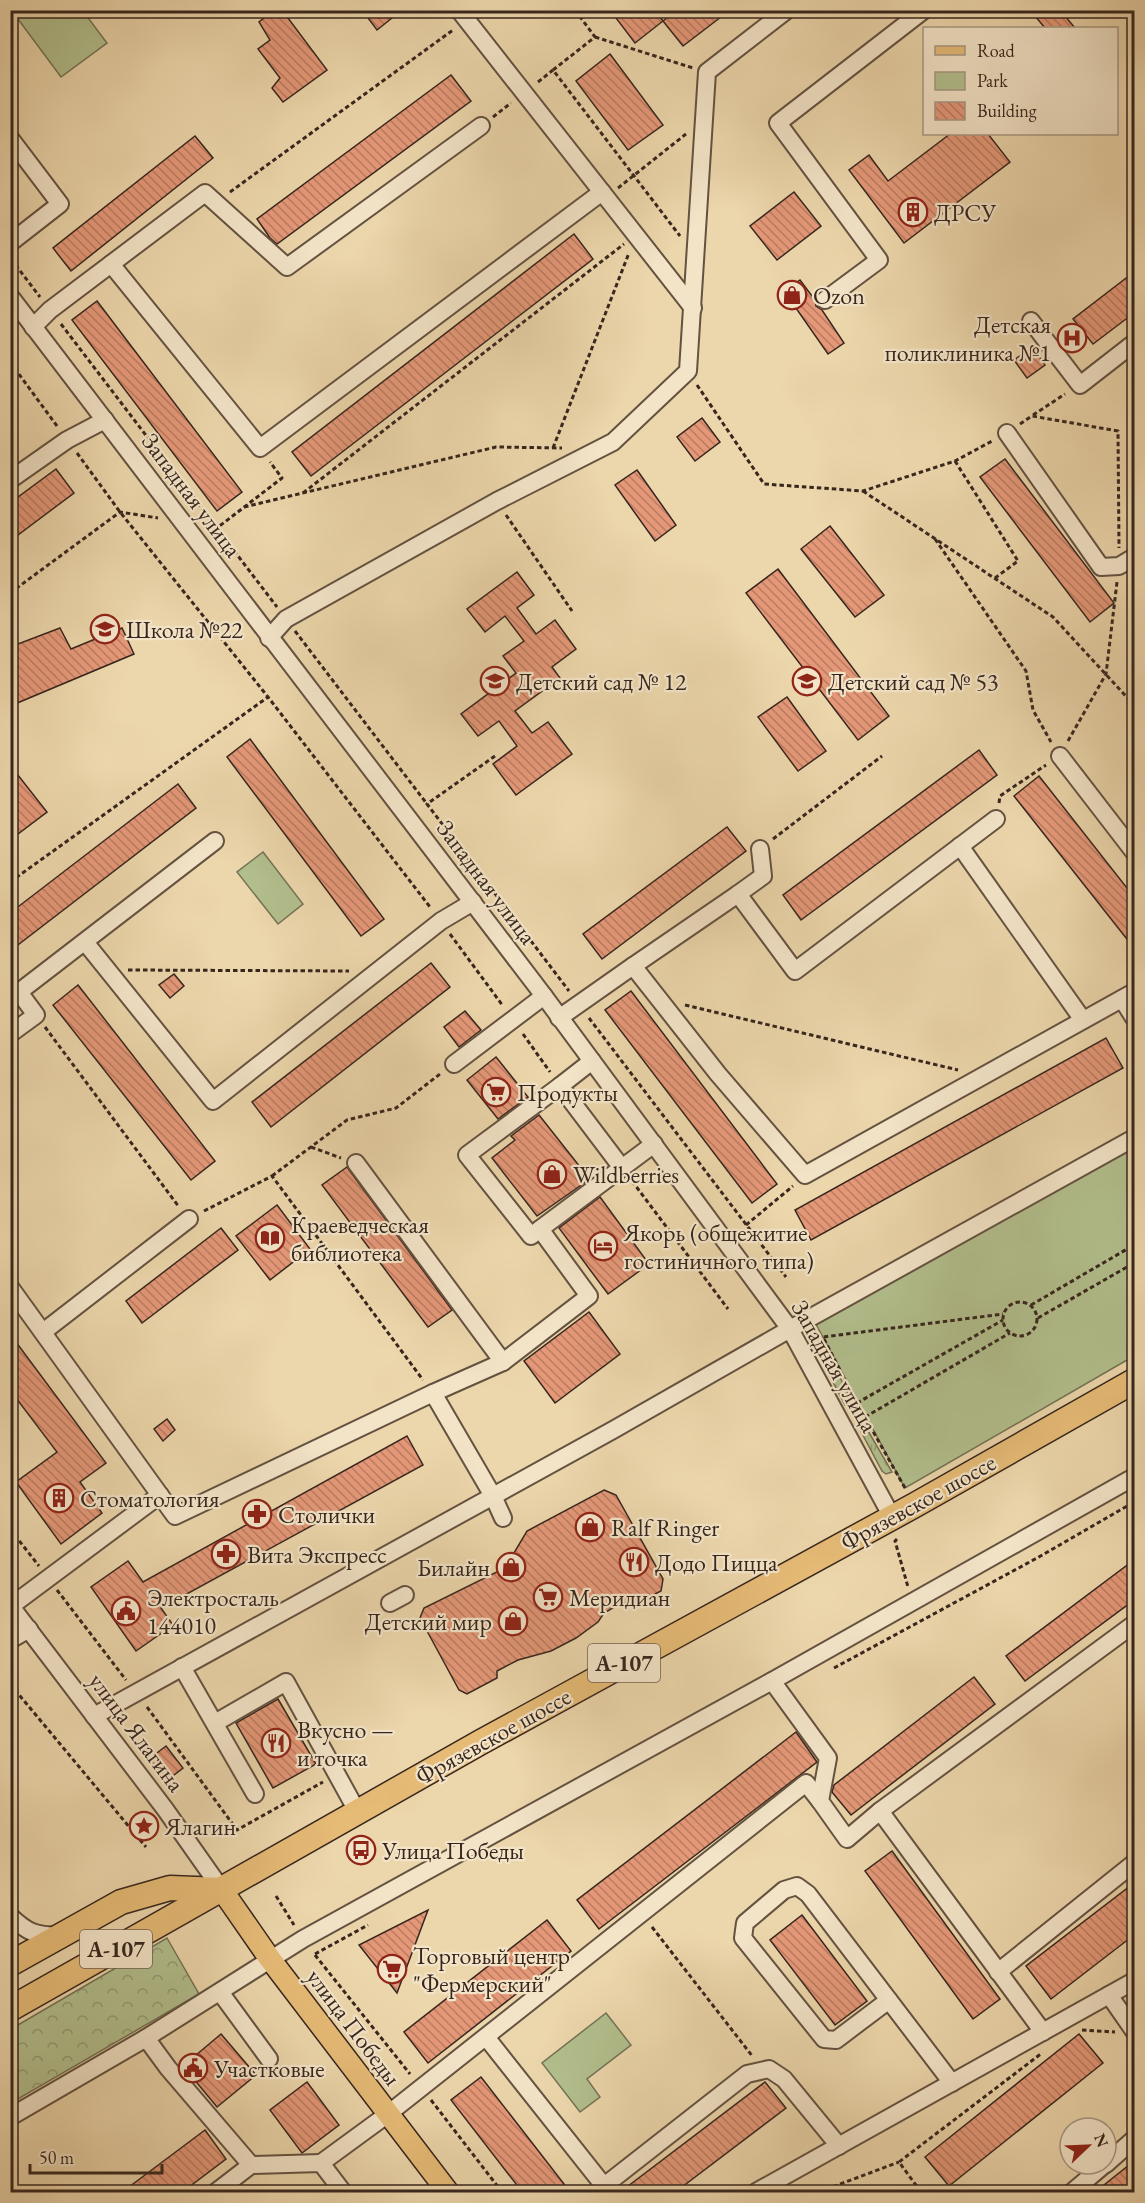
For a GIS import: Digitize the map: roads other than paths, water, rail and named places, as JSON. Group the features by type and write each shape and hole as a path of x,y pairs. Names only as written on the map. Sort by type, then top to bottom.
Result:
{"highway":[{"name":"Фрязевское шоссе","path":"10,2008 222,1890 357,1811 898,1525 1134,1381"},
{"path":"10,1964 122,1902 170,1888 222,1890"}],"main road":[{"name":"улица Победы","path":"222,1890 270,1959 448,2193"}],"street":[{"path":"269,638 286,619 497,501 613,442 688,371 707,72 787,10"},
{"path":"825,300 879,260 778,123 924,10"},
{"path":"462,15 693,308"},
{"path":"33,327 50,310 205,193 287,267 481,126"},
{"path":"10,138 60,204 10,243"},
{"path":"111,264 260,448 604,195"},
{"name":"Западная улица","path":"10,296 544,996 790,1329 898,1525"},
{"path":"1031,321 1080,385 1134,343"},
{"path":"10,480 67,440 105,420"},
{"path":"1007,433 1101,567 1119,566 1134,557"},
{"path":"1060,756 1134,852"},
{"path":"738,894 795,971 996,819"},
{"path":"10,1034 36,1014 19,992 215,841"},
{"path":"960,846 1083,1020"},
{"path":"559,1018 763,876 760,849"},
{"path":"85,942 213,1101 441,921 473,902"},
{"path":"633,966 718,1074 806,1175 1128,995 1134,1018"},
{"path":"454,1064 544,996"},
{"path":"592,1061 467,1155 531,1236 654,1144"},
{"path":"560,1086 622,1167"},
{"path":"94,1716 1134,1138"},
{"path":"356,1164 503,1362"},
{"path":"43,1332 189,1220"},
{"path":"10,1287 175,1516 503,1362 589,1296 540,1229"},
{"path":"433,1393 493,1496 503,1518"},
{"path":"10,2117 146,2038 303,1939 772,1681 1134,1478"},
{"path":"11,1605 160,1495"},
{"path":"390,1604 405,1595"},
{"name":"улица Ялагина","path":"11,1605 165,1809 222,1890"},
{"path":"216,2193 251,2165 321,2163 422,2088 806,1783 847,1839 880,1812 1134,1624"},
{"path":"10,1640 29,1629"},
{"path":"182,1667 255,1794"},
{"path":"772,1681 828,1758 820,1801"},
{"path":"215,1723 285,1682 357,1811"},
{"path":"880,1812 1043,2032"},
{"path":"998,1972 1134,1863"},
{"path":"889,2000 836,2040 824,2040 743,1938 745,1923 784,1890 797,1886 808,1894 889,2000 952,2083"},
{"path":"10,1916 27,1931 40,1935 59,1936"},
{"path":"756,2193 1134,1981"},
{"path":"220,1992 268,2059"},
{"path":"1109,1995 1129,2031"},
{"path":"486,2037 606,2189 747,2074 763,2070 769,2069 784,2079 839,2146"},
{"path":"146,2038 168,2068 251,2165"},
{"path":"1118,2153 1134,2139"},
{"path":"321,2163 343,2193"},
{"path":"1072,2193 1092,2176"}],"place":[{"name":"ДРСУ","path":"913,212"},
{"name":"Ozon","path":"792,295"},
{"name":"Детская поликлиника №1","path":"1072,338"},
{"name":"Школа №22","path":"105,629"},
{"name":"Детский сад № 12","path":"495,681"},
{"name":"Детский сад № 53","path":"807,681"},
{"name":"Продукты","path":"496,1092"},
{"name":"Wildberries","path":"552,1174"},
{"name":"Краеведческая библиотека","path":"270,1238"},
{"name":"Якорь (общежитие гостиничного типа)","path":"603,1246"},
{"name":"Стоматология","path":"59,1498"},
{"name":"Столички","path":"257,1514"},
{"name":"Ralf Ringer","path":"590,1527"},
{"name":"Вита Экспресс","path":"226,1554"},
{"name":"Додо Пицца","path":"634,1562"},
{"name":"Билайн","path":"511,1567"},
{"name":"Меридиан","path":"548,1597"},
{"name":"Электросталь 144010","path":"126,1611"},
{"name":"Детский мир","path":"513,1621"},
{"name":"Вкусно — и точка","path":"276,1743"},
{"name":"Ялагин","path":"144,1826"},
{"name":"Улица Победы","path":"361,1850"},
{"name":"Торговый центр \"Фермерский\"","path":"392,1969"},
{"name":"Участковые","path":"193,2068"}]}
